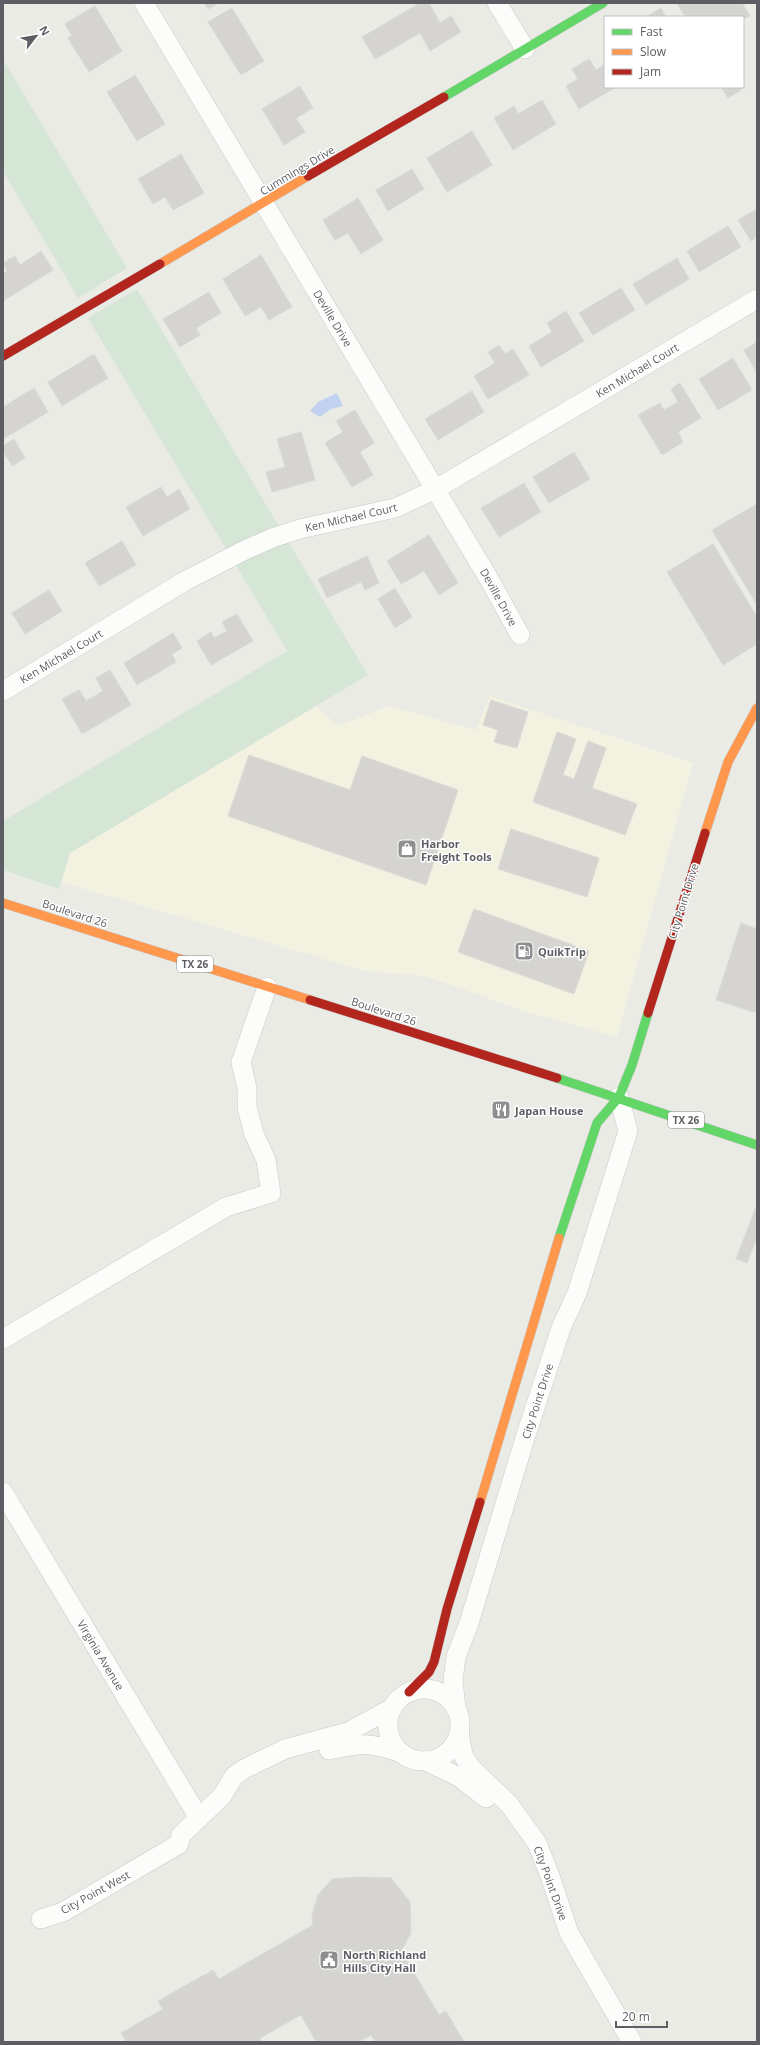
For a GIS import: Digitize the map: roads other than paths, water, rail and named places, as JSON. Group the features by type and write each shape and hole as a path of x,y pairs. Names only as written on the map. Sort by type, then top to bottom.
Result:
{"street":[{"name":"Deville Drive","path":"144,3 490,578 520,635"},
{"path":"497,3 525,49"},
{"name":"Cummings Drive","path":"3,356 264,204 603,3"},
{"name":"Ken Michael Court","path":"3,691 185,581 243,551 272,538 300,529 395,508 436,490 757,298"},
{"name":"City Point Drive","path":"410,1692 429,1672 434,1662 447,1609 512,1399 544,1284 584,1159 597,1123 619,1097 634,1058 728,762 741,735 757,708"},
{"name":"Boulevard 26","path":"3,903 619,1097 757,1145"},
{"path":"3,1339 226,1207 271,1193 266,1160 254,1134 247,1108 247,1088 241,1062 267,987"},
{"name":"City Point Drive","path":"456,1708 453,1680 456,1657 469,1623 525,1438 558,1336 577,1293 628,1131 619,1097"},
{"name":"Virginia Avenue","path":"3,1492 199,1818"},
{"path":"420,1689 437,1691 445,1695 456,1708 460,1720 459,1733 456,1742 446,1754 439,1758 426,1761 416,1760 401,1753 392,1740 389,1733 389,1717 392,1708 397,1701 410,1692 420,1689"},
{"name":"City Point West","path":"181,1835 171,1834 58,1902 41,1919 63,1912 179,1844 181,1835 226,1792 234,1776 256,1762 285,1749 348,1732 392,1708"},
{"name":"City Point Drive","path":"459,1733 463,1755 471,1768 509,1804 537,1843 569,1933 632,2042"},
{"name":"City Point West","path":"226,1792 240,1788 271,1768 322,1751 363,1743 382,1746 401,1753"},
{"name":"City Point Drive","path":"426,1761 459,1777 484,1796 501,1812 520,1837 534,1863 558,1936 619,2042"}],"water":[{"path":"337,393 343,406 331,409 320,417 310,411 318,402"}],"place":[{"name":"Harbor Freight Tools","path":"407,849"},
{"name":"QuikTrip","path":"524,951"},
{"name":"Japan House","path":"501,1110"},
{"name":"North Richland Hills City Hall","path":"329,1960"}]}
